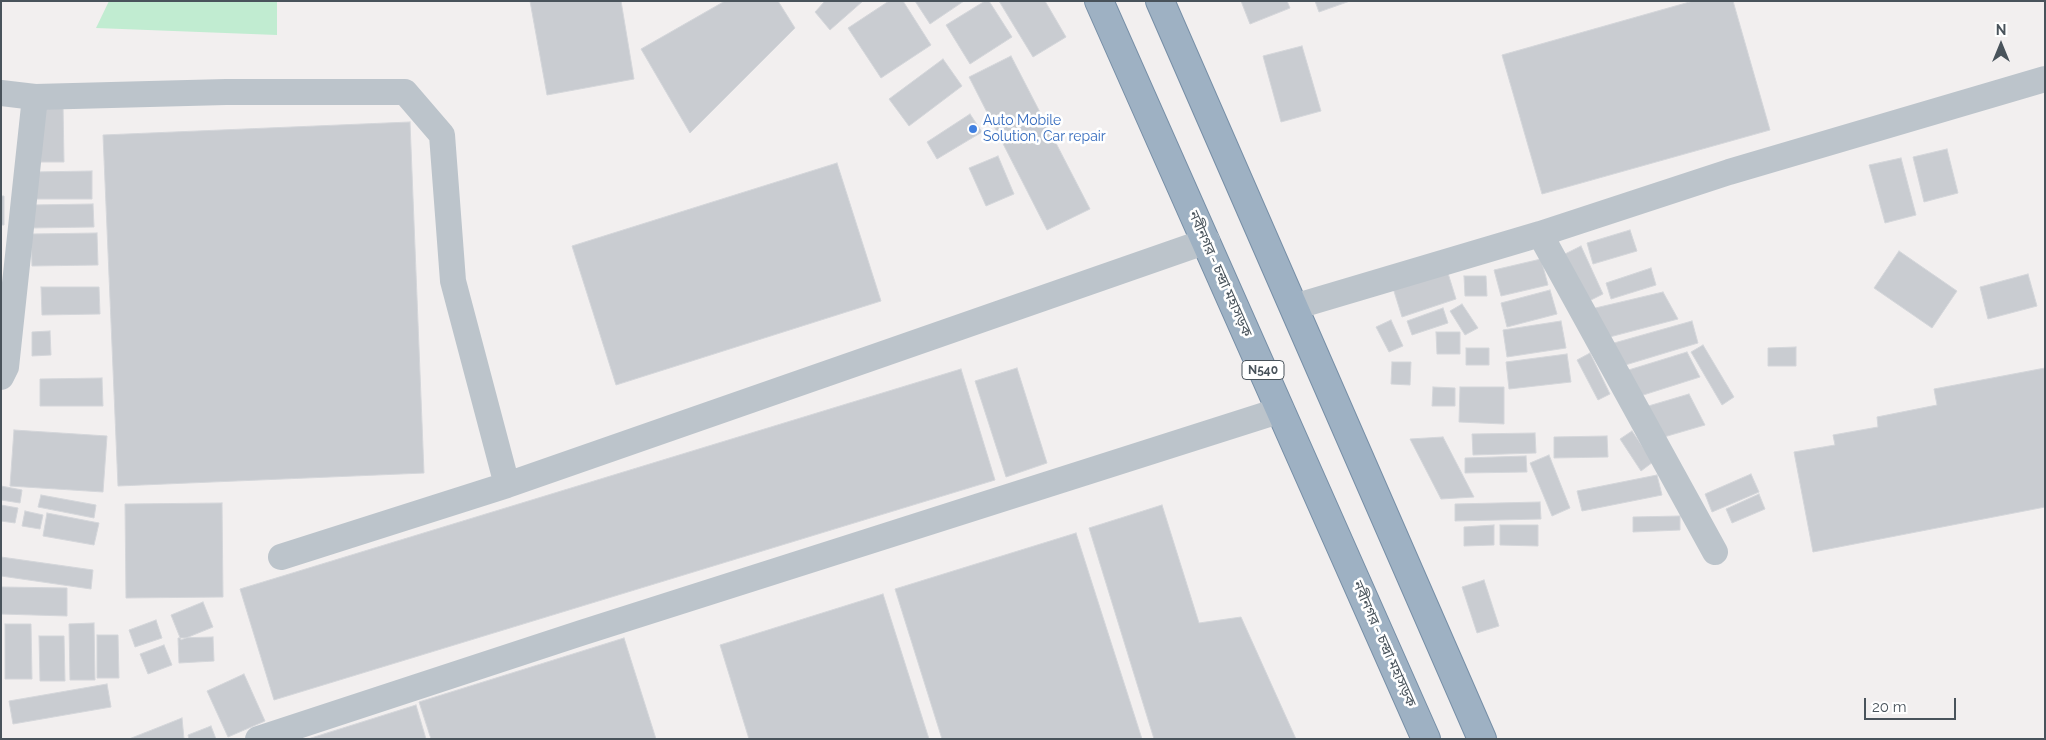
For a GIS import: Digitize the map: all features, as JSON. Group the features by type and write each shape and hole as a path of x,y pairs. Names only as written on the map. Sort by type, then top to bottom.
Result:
{"highway":[{"name":"নবীনগর - চন্দ্রা মহাসড়ক","path":"1100,1 1426,739"},
{"path":"1160,1 1482,739"}],"street":[{"path":"1294,307 1540,234 1729,172 2045,79"},
{"path":"1,93 35,97 226,92 405,92 442,135 453,281 508,485"},
{"path":"1,377 6,367 35,97"},
{"path":"1540,234 1715,552"},
{"path":"281,557 508,485 1207,241"},
{"path":"258,739 591,630 1281,410"}],"green space":[{"path":"109,1 277,1 277,35 96,28"}],"building":[{"path":"530,1 621,1 634,79 547,95"},
{"path":"725,1 778,1 795,28 690,133 641,49"},
{"path":"825,1 863,1 830,30 815,12"},
{"path":"889,1 903,1 931,45 881,78 848,28"},
{"path":"915,1 964,1 930,24"},
{"path":"985,1 989,1 1012,37 970,64 946,25"},
{"path":"999,1 1045,1 1066,37 1033,57"},
{"path":"1241,1 1287,1 1290,8 1250,24"},
{"path":"1315,1 1350,1 1319,12"},
{"path":"1693,1 1733,1 1770,130 1542,194 1502,55"},
{"path":"1302,46 1321,111 1281,122 1263,56"},
{"path":"1011,56 1090,209 1047,230 969,77"},
{"path":"943,59 962,86 909,126 889,99"},
{"path":"40,105 63,105 64,162 41,162"},
{"path":"970,114 982,132 937,159 927,142"},
{"path":"410,122 424,473 118,486 103,135"},
{"path":"1947,149 1958,193 1924,202 1913,157"},
{"path":"998,156 1014,194 986,206 969,168"},
{"path":"1901,158 1916,215 1885,223 1869,165"},
{"path":"837,163 881,301 616,385 572,246"},
{"path":"92,171 92,199 33,199 33,172"},
{"path":"1,196 4,196 4,225 1,225"},
{"path":"93,204 94,227 31,228 31,205"},
{"path":"1630,230 1637,251 1593,264 1587,243"},
{"path":"97,233 98,265 32,266 31,234"},
{"path":"1581,246 1603,294 1585,303 1563,255"},
{"path":"1899,251 1957,291 1932,328 1874,288"},
{"path":"1541,259 1548,285 1501,296 1494,270"},
{"path":"1651,268 1656,285 1611,299 1606,283"},
{"path":"1447,270 1456,299 1402,317 1393,288"},
{"path":"2028,274 2037,306 1988,319 1980,287"},
{"path":"1464,276 1486,276 1487,296 1465,296"},
{"path":"41,287 99,287 100,314 42,315"},
{"path":"1550,290 1557,314 1507,327 1501,303"},
{"path":"1663,292 1678,319 1602,339 1587,310"},
{"path":"1462,304 1478,328 1465,335 1450,311"},
{"path":"1443,308 1448,323 1412,335 1407,321"},
{"path":"1391,320 1403,346 1389,352 1376,327"},
{"path":"1561,321 1566,348 1507,357 1503,330"},
{"path":"1692,321 1698,343 1622,366 1607,345"},
{"path":"50,331 51,355 32,356 32,332"},
{"path":"1436,332 1460,332 1460,354 1437,354"},
{"path":"1703,345 1734,397 1722,405 1691,352"},
{"path":"1796,347 1796,366 1768,366 1768,348"},
{"path":"1466,348 1489,348 1489,365 1466,365"},
{"path":"1687,352 1700,377 1637,397 1622,372"},
{"path":"1590,353 1610,394 1598,400 1577,360"},
{"path":"1567,354 1571,382 1509,389 1506,362"},
{"path":"1392,362 1411,362 1410,385 1391,384"},
{"path":"1017,368 1047,463 1006,477 975,381"},
{"path":"2045,368 2045,507 1813,552 1794,452 1835,445 1833,435 1878,427 1877,417 1937,405 1934,389"},
{"path":"961,369 995,480 274,700 240,589"},
{"path":"102,378 103,406 40,406 40,379"},
{"path":"1433,387 1455,388 1455,406 1432,406"},
{"path":"1460,387 1504,387 1504,424 1459,422"},
{"path":"1689,394 1705,425 1664,437 1645,407"},
{"path":"14,430 107,436 103,492 10,486"},
{"path":"1632,431 1653,462 1641,471 1620,439"},
{"path":"1535,433 1536,453 1473,455 1472,434"},
{"path":"1607,436 1608,457 1554,458 1554,437"},
{"path":"1443,437 1474,497 1441,499 1410,439"},
{"path":"1549,455 1570,508 1552,516 1530,463"},
{"path":"1526,456 1527,472 1465,473 1465,458"},
{"path":"1751,474 1759,492 1712,512 1705,494"},
{"path":"1657,475 1662,495 1582,511 1577,491"},
{"path":"1,486 22,490 20,503 1,500"},
{"path":"1759,494 1765,509 1732,523 1726,509"},
{"path":"41,495 96,505 94,518 38,507"},
{"path":"1540,502 1541,519 1455,521 1455,504"},
{"path":"222,503 223,597 126,598 125,504"},
{"path":"1,505 18,508 15,523 1,521"},
{"path":"1162,505 1199,623 1241,617 1296,739 1154,739 1089,528"},
{"path":"25,511 43,515 40,529 22,526"},
{"path":"47,513 99,523 94,545 43,536"},
{"path":"1680,516 1680,530 1633,532 1633,517"},
{"path":"1494,525 1494,545 1464,546 1464,527"},
{"path":"1500,525 1538,525 1538,546 1500,545"},
{"path":"1076,533 1142,739 942,739 895,589"},
{"path":"1,557 93,570 91,589 1,576"},
{"path":"1484,580 1499,626 1477,633 1462,587"},
{"path":"1,587 67,588 67,616 1,614"},
{"path":"883,594 929,739 749,739 720,645"},
{"path":"203,602 213,627 181,640 171,615"},
{"path":"156,620 162,638 135,647 129,630"},
{"path":"94,623 95,680 70,680 69,624"},
{"path":"5,624 31,624 32,679 5,679"},
{"path":"97,635 118,635 119,678 97,678"},
{"path":"39,636 64,636 65,681 40,681"},
{"path":"213,637 214,661 179,663 178,638"},
{"path":"624,638 656,739 431,739 419,702"},
{"path":"164,645 172,665 148,674 140,654"},
{"path":"244,674 265,721 228,737 207,691"},
{"path":"107,684 111,707 13,724 9,701"},
{"path":"416,705 426,739 308,739"},
{"path":"182,718 184,739 129,739"},
{"path":"211,726 216,739 189,739 188,735"}],"place":[{"name":"Auto Mobile Solution, Car repair","path":"973,129"}]}
